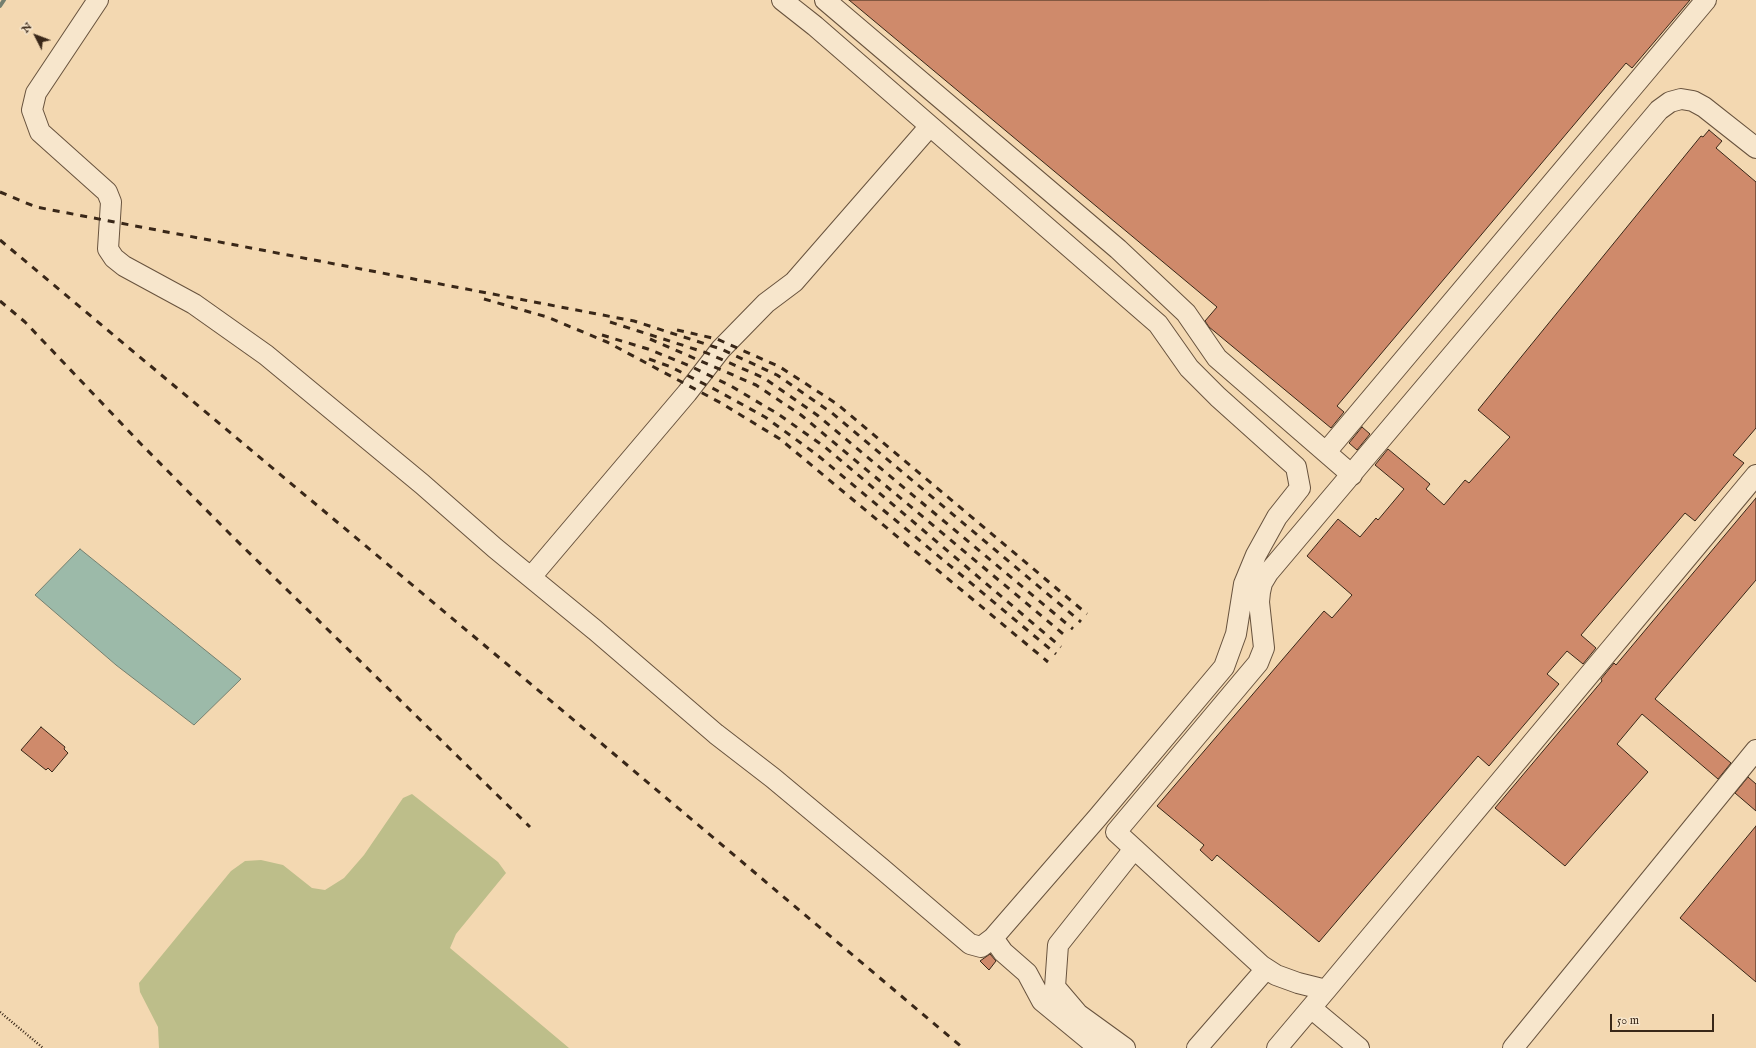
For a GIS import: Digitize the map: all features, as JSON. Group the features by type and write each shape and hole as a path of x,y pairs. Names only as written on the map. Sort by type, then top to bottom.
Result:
{"lane":[{"path":"98,0 36,93 32,110 40,132 107,192 111,202 108,249 114,258 124,266 194,304 266,355 646,672 716,734 773,778 970,944 981,947 993,938 1098,817 1224,667 1236,634 1244,584 1256,555 1277,517 1300,488 1296,466 1218,397 1189,368 1158,324 782,0"},
{"path":"825,0 1118,249 1186,313 1217,358 1352,475"},
{"path":"1326,452 1706,0"},
{"path":"1326,990 1298,983 1276,975 1266,969 1116,832 1258,664 1264,648 1259,602 1262,583 1268,573 1664,106 1670,102 1681,99 1694,101 1704,107 1756,148"},
{"path":"531,577 687,393 721,349 766,303 794,282 930,126"},
{"path":"1277,1048 1756,475"},
{"path":"1513,1048 1756,750"},
{"path":"1125,1048 1078,1014 1055,987 1058,945 1134,849"},
{"path":"993,938 1003,952 1027,973 1042,1001 1099,1048"},
{"path":"1198,1048 1266,969"},
{"path":"1311,1008 1359,1048"}],"path":[{"path":"0,1012 43,1048"}],"green space":[{"path":"412,794 498,862 506,873 456,934 450,948 569,1048 159,1048 158,1027 140,992 139,983 231,871 245,861 261,860 283,865 312,888 325,890 344,878 364,855 403,798"}],"shaded area":[{"path":"80,549 241,679 194,725 116,665 35,595"}],"building":[{"path":"849,0 1690,0 1632,68 1626,63 1337,406 1344,412 1331,428 1209,327 1205,321 1217,307"},
{"path":"1709,130 1722,141 1716,148 1756,182 1756,428 1733,455 1744,463 1695,521 1685,513 1581,635 1596,648 1583,664 1567,651 1547,674 1559,684 1489,766 1478,756 1319,942 1217,855 1212,861 1200,850 1204,845 1157,806 1324,611 1332,618 1352,595 1307,556 1338,519 1360,537 1376,518 1378,520 1404,489 1375,465 1388,449 1430,484 1426,489 1444,505 1465,480 1469,483 1510,437 1478,410 1701,136 1703,137"},
{"path":"1362,427 1370,434 1357,450 1349,443"},
{"path":"1756,498 1756,580 1655,699 1731,763 1718,779 1642,714 1617,744 1648,772 1565,866 1495,808 1602,681 1601,679 1614,663 1616,665"},
{"path":"41,727 65,747 64,749 68,753 52,772 48,768 46,770 21,750"},
{"path":"1748,777 1756,784 1756,811 1735,793"},
{"path":"1756,826 1756,982 1680,918"},
{"path":"990,954 996,961 989,970 980,961"}],"waterway":[{"path":"0,6 4,0"}],"railway":[{"path":"0,192 36,207 634,321 721,349 777,375 832,413 1081,622"},
{"path":"0,240 963,1048"},
{"path":"484,299 547,317 607,342 721,403 780,439 1048,662"},
{"path":"0,301 25,322 140,443 234,538 530,827"},
{"path":"610,322 707,353 764,378 817,415 1073,629"},
{"path":"677,330 717,339 780,367 837,404 1087,614"},
{"path":"602,335 648,349 690,366 731,386 778,414 825,447 1061,647"},
{"path":"650,339 756,385 801,415 1068,638"},
{"path":"649,359 671,367 765,417 816,454 1056,654"}]}
